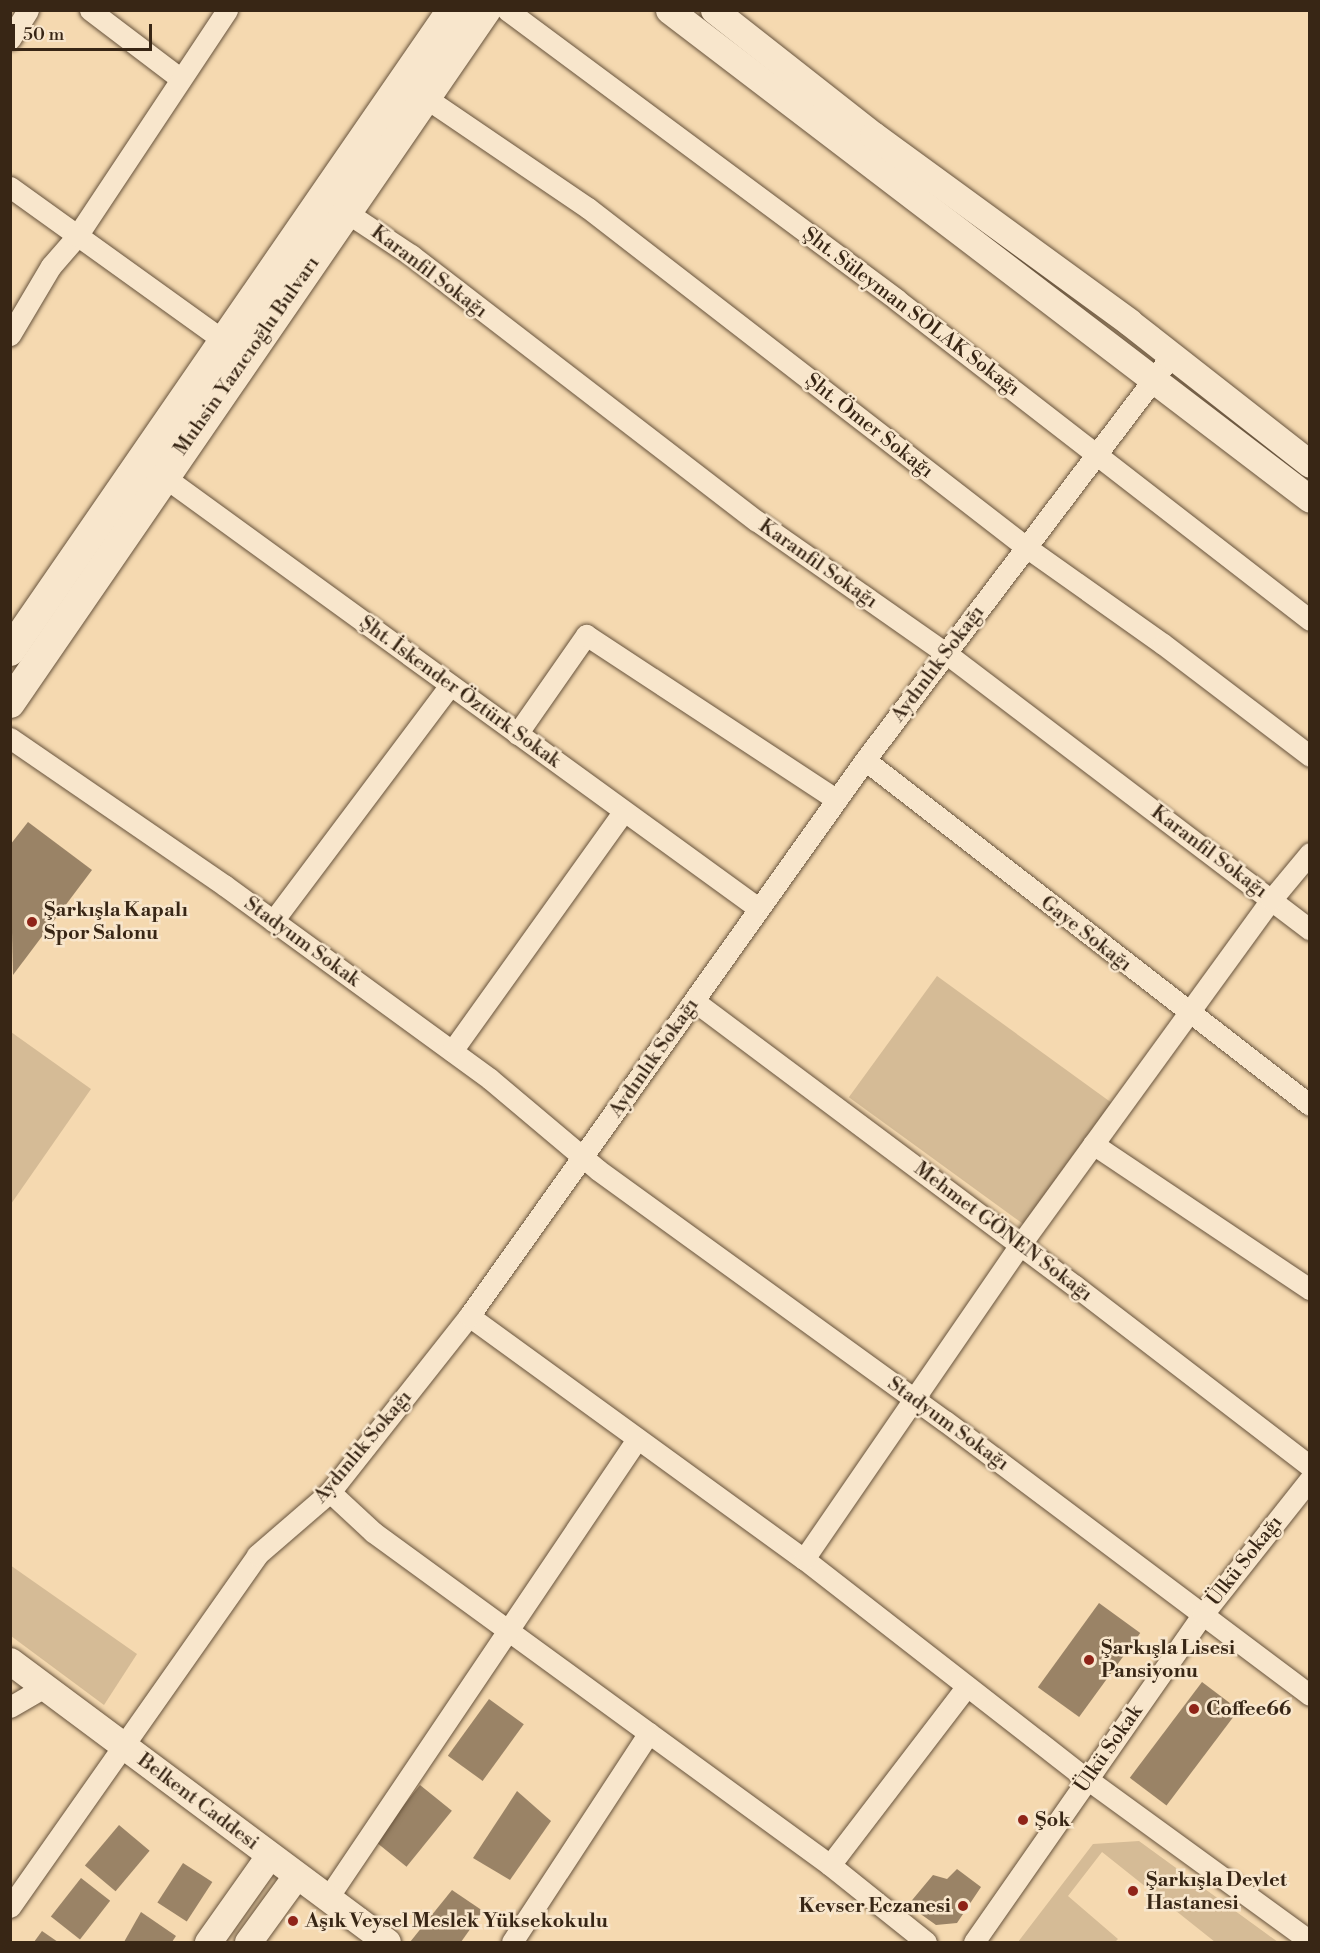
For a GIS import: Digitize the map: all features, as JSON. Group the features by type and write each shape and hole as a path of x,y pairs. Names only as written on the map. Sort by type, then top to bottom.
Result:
{"main road":[{"name":"Muhsin Yazıcıoğlu Bulvarı","path":"10,703 162,476 337,206 452,10"},
{"name":"Muhsin Yazıcıoğlu Bulvarı","path":"10,651 226,342 426,98 486,10"}],"street":[{"path":"10,39 28,10"},
{"path":"90,10 181,79"},
{"path":"10,335 51,266 77,236 227,10"},
{"name":"Şht. Süleyman SOLAK Sokağı","path":"507,10 897,300 1310,620"},
{"path":"669,10 1310,499"},
{"path":"714,10 873,135 1171,356 1310,464"},
{"name":"Şht. Ömer Sokağı","path":"426,98 588,207 1026,547 1163,644 1310,756"},
{"path":"10,187 226,342"},
{"name":"Karanfil Sokağı","path":"337,206 411,255 757,521 947,654 998,697 1310,930"},
{"name":"Aydınlık Sokağı","path":"10,1907 256,1555 330,1492 469,1316 865,760 1098,456 1171,356"},
{"name":"Şht. İskender Öztürk Sokak","path":"162,476 758,908"},
{"path":"517,734 586,635 837,800"},
{"path":"273,921 450,685"},
{"name":"Stadyum Sokak","path":"10,738 273,921 453,1051 584,1157"},
{"name":"Gaye Sokağı","path":"865,760 1310,1105"},
{"path":"453,1051 624,811"},
{"path":"804,1560 1020,1245 1188,1012 1271,900 1310,853"},
{"name":"Mehmet GÖNEN Sokağı","path":"694,1001 1310,1466"},
{"path":"1093,1144 1310,1289"},
{"name":"Stadyum Sokağı","path":"584,1157 913,1398 1310,1695"},
{"path":"469,1316 804,1560 1088,1779 1310,1941"},
{"path":"327,1899 506,1629 637,1439"},
{"name":"Ülkü Sokağı","path":"1203,1614 1310,1479"},
{"path":"330,1492 373,1532 830,1865 926,1942"},
{"name":"Ülkü Sokak","path":"974,1942 1203,1614"},
{"name":"Belkent Caddesi","path":"10,1661 387,1942"},
{"path":"10,1707 46,1686"},
{"path":"830,1865 968,1686"},
{"path":"512,1942 649,1733"},
{"path":"208,1942 269,1856"},
{"path":"248,1942 296,1876"}],"shaded area":[{"path":"937,976 1120,1109 1032,1230 849,1097"},
{"path":"11,1032 91,1089 11,1204"},
{"path":"10,1565 137,1654 104,1705 11,1636"},
{"path":"1139,1841 1278,1942 1215,1942 1102,1852 1068,1896 1118,1939 1115,1942 1018,1942 1093,1844"}],"building":[{"name":"Şarkışla Kapalı Spor Salonu","path":"28,822 92,870 13,975 10,845"},
{"name":"Şarkışla Lisesi Pansiyonu","path":"1099,1603 1140,1633 1079,1717 1038,1687"},
{"path":"1202,1682 1239,1710 1167,1806 1130,1778"},
{"path":"489,1699 524,1724 483,1781 448,1756"},
{"path":"420,1785 452,1811 407,1867 375,1841"},
{"path":"517,1791 551,1821 510,1880 473,1858"},
{"path":"119,1825 150,1851 116,1891 85,1866"},
{"path":"183,1863 212,1882 187,1921 157,1902"},
{"path":"957,1869 981,1887 957,1923 936,1925 908,1905 933,1875 947,1879"},
{"path":"81,1878 110,1901 80,1939 51,1917"},
{"path":"452,1890 483,1911 461,1942 410,1942"},
{"path":"141,1912 176,1936 172,1942 124,1942"},
{"path":"42,1931 58,1942 34,1942"}],"place":[{"name":"Şarkışla Kapalı Spor Salonu","path":"32,922"},
{"name":"Şarkışla Lisesi Pansiyonu","path":"1089,1660"},
{"name":"Coffee66","path":"1194,1709"},
{"name":"Şok","path":"1023,1820"},
{"name":"Şarkışla Devlet Hastanesi","path":"1133,1891"},
{"name":"Kevser Eczanesi","path":"963,1906"},
{"name":"Aşık Veysel Meslek Yüksekokulu","path":"293,1921"}]}
